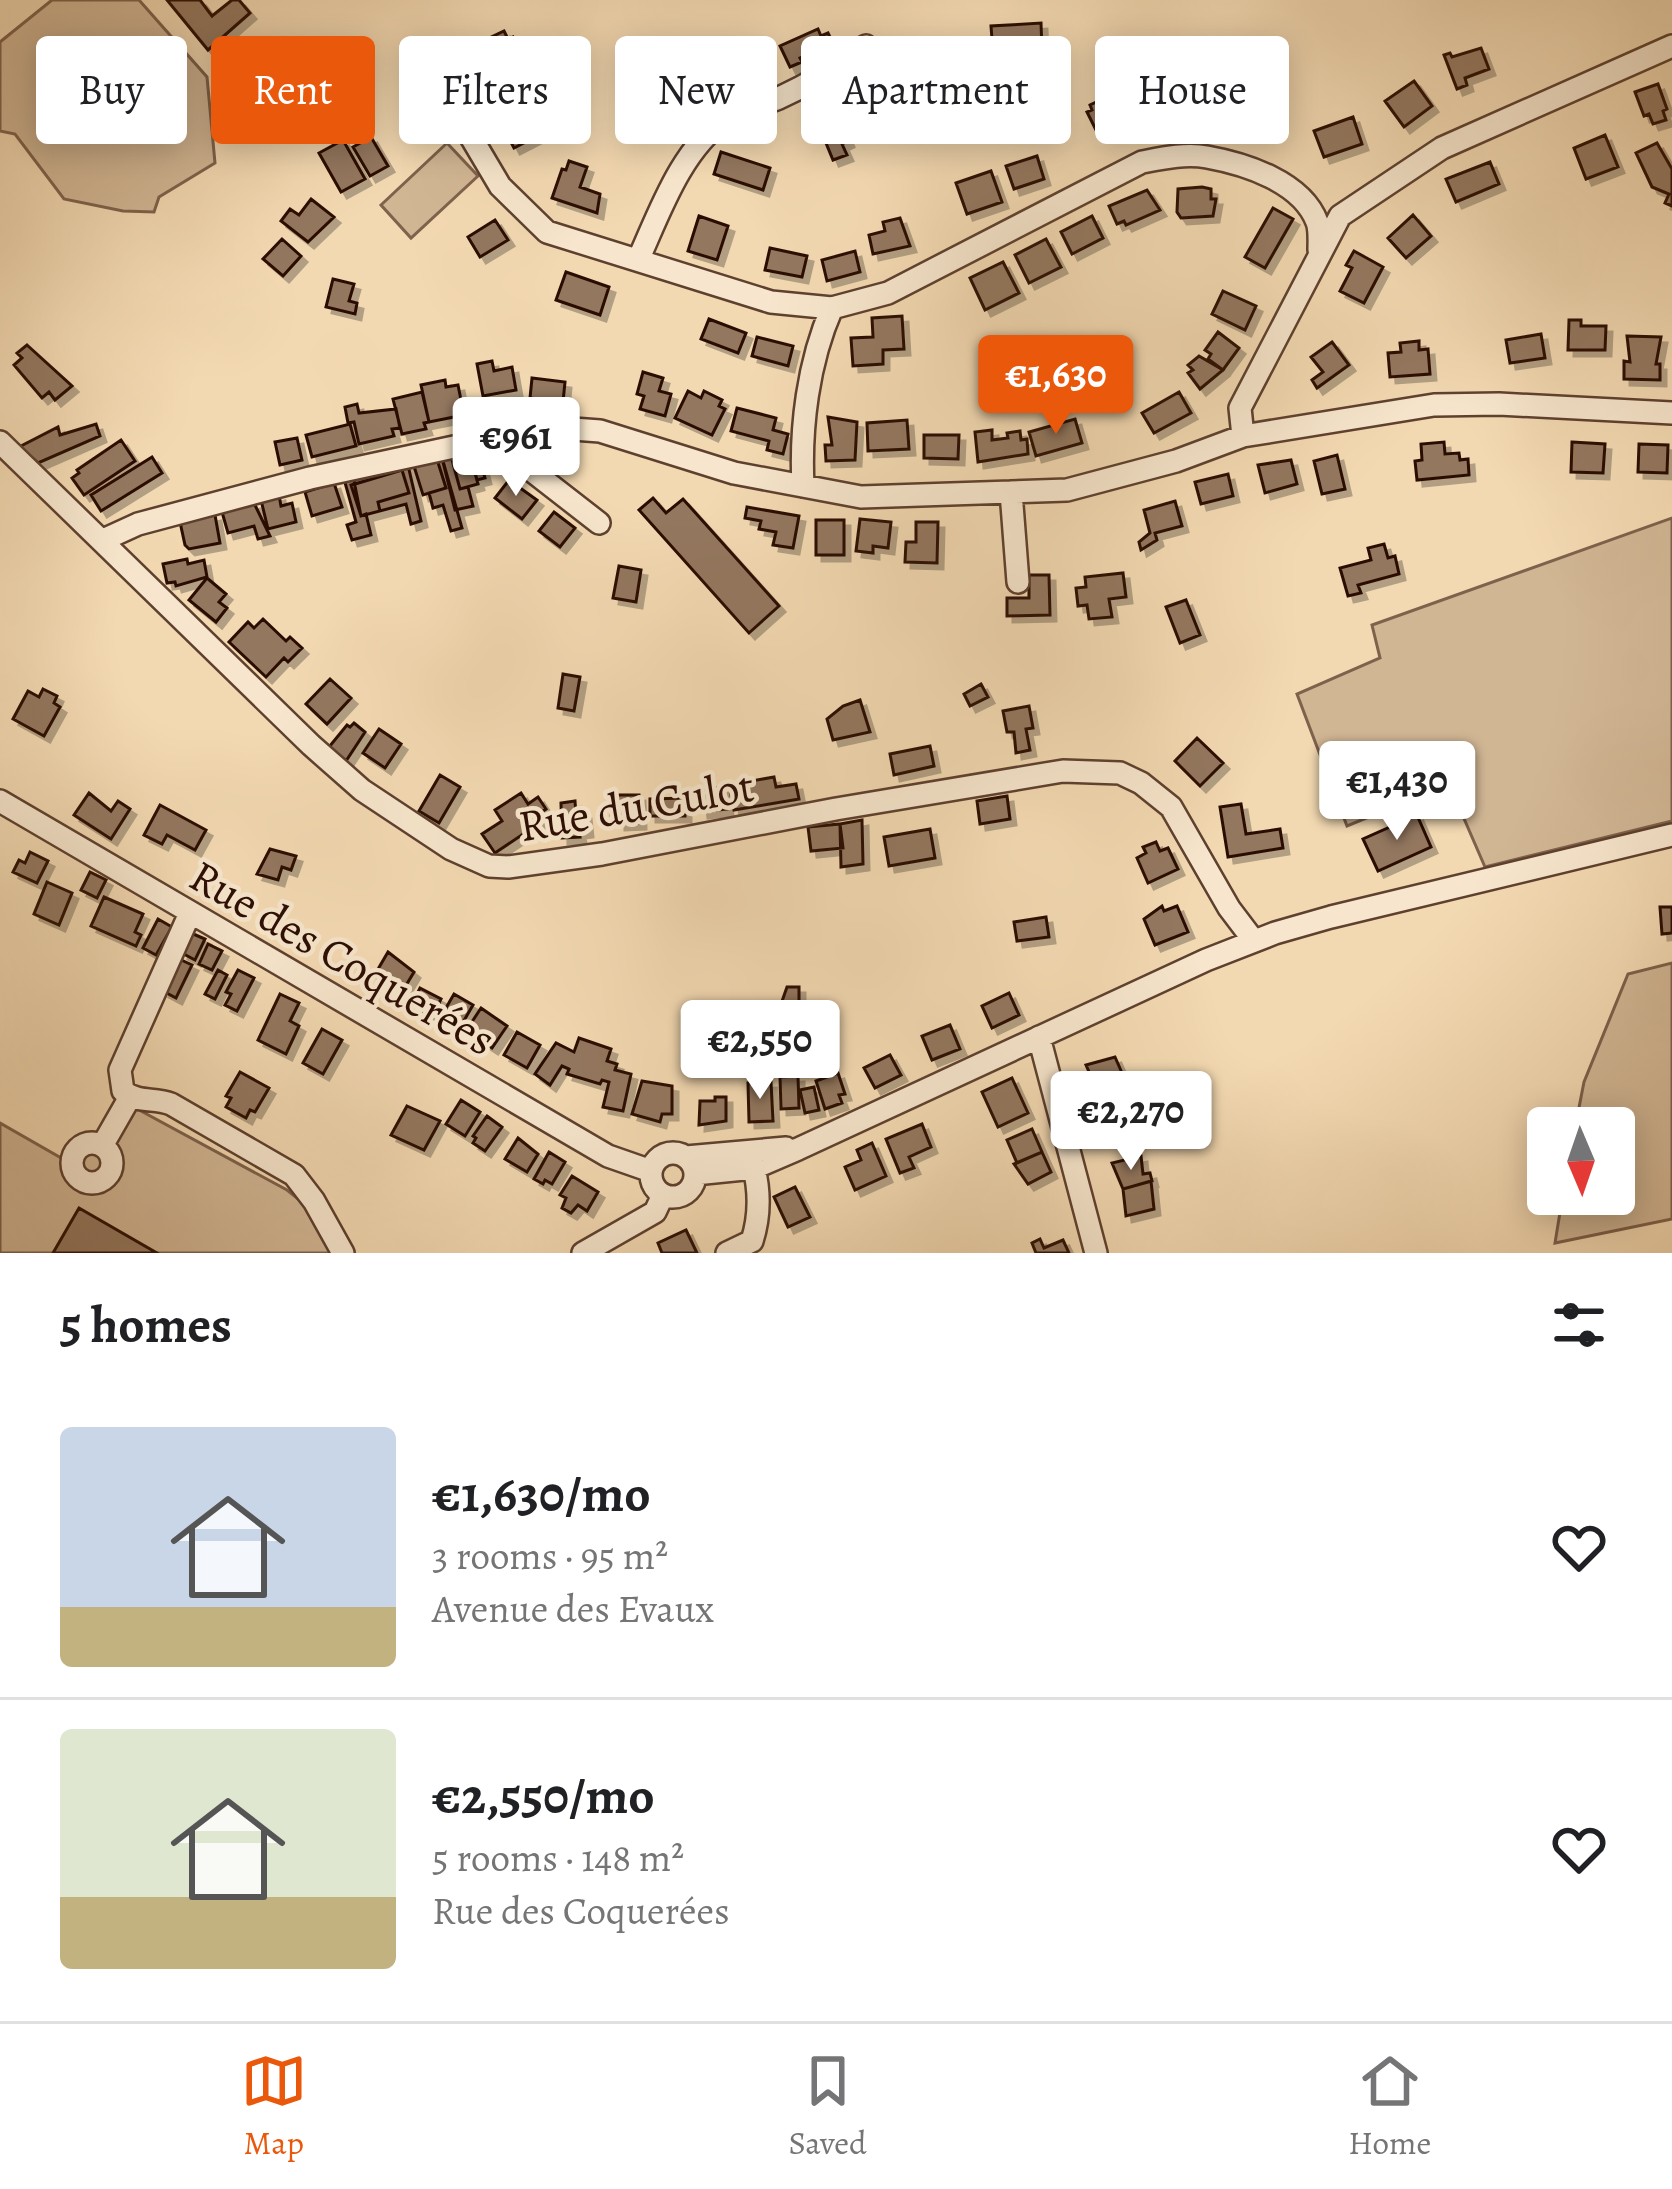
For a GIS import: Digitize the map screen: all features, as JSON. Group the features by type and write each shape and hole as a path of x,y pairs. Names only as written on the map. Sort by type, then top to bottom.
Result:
{"street":[{"path":"1243,436 1240,408 1340,216 1442,148 1672,46"},
{"path":"639,258 669,189 696,150 728,117 801,86"},
{"path":"475,144 500,186 547,232 771,302 832,308 888,293 1112,177 1142,163 1176,156 1207,157 1274,179 1300,194 1318,224 1319,250"},
{"path":"803,486 806,409 821,332 832,308"},
{"path":"103,540 137,524 310,478 546,427 600,431 734,473 861,497 1067,490 1243,436 1435,405 1672,413"},
{"path":"491,439 599,523"},
{"name":"Rue du Culot","path":"0,442 328,760 362,790 469,860 508,867 602,854 878,802 1093,770 1120,773 1172,806 1229,908 1255,941"},
{"path":"1011,492 1018,582"},
{"name":"Rue des Coquerées","path":"0,801 608,1156 651,1171"},
{"path":"690,1166 754,1168 1255,941 1672,835"},
{"path":"1206,960 1220,939 1229,908"},
{"path":"190,913 120,1070 119,1083 130,1096 171,1104 294,1175 343,1253"},
{"path":"1039,1037 1096,1253"},
{"path":"102,1146 130,1096"},
{"path":"690,1166 782,1147 798,1149"},
{"path":"678,1153 690,1166 693,1185 685,1193 663,1195 653,1184 651,1171 661,1156 678,1153"},
{"path":"727,1253 752,1241 758,1221 754,1168"},
{"path":"583,1253 655,1212 663,1195"}],"shaded area":[{"path":"52,0 139,0 171,36 36,36 36,144 187,144 187,54 207,77 215,163 159,197 154,212 64,199 15,134 0,131 0,42"},
{"path":"446,144 478,176 411,238 381,205"},
{"path":"1672,518 1672,821 1485,867 1449,784 1347,826 1297,694 1380,658 1372,625"},
{"path":"1672,963 1672,1219 1555,1243 1560,1215 1635,1215 1635,1107 1579,1107 1584,1082 1628,974"},
{"path":"117,1098 287,1190 307,1206 333,1253 0,1253 0,1123 63,1159 75,1141 97,1137"}],"building":[{"path":"167,0 200,0 212,16 239,0 250,13 224,36 211,36 208,50"},
{"path":"1041,23 1041,36 992,36 991,26"},
{"path":"801,37 801,62 790,67 780,46"},
{"path":"1481,48 1489,69 1465,78 1467,85 1457,89 1444,55"},
{"path":"1414,81 1432,106 1404,127 1385,101"},
{"path":"1658,84 1666,120 1653,124 1649,114 1644,116 1635,92"},
{"path":"1095,103 1095,128 1087,112 1092,110 1090,105"},
{"path":"1353,117 1362,144 1324,157 1314,131"},
{"path":"1605,135 1618,167 1586,179 1574,148"},
{"path":"1657,143 1672,169 1672,206 1665,203 1669,194 1652,187 1636,153"},
{"path":"345,144 365,179 341,192 319,153"},
{"path":"375,144 388,166 370,176 353,147"},
{"path":"826,144 842,144 847,155 833,160"},
{"path":"721,152 770,168 763,190 714,174"},
{"path":"1037,156 1044,179 1014,189 1006,166"},
{"path":"569,161 587,167 580,187 600,194 597,213 552,198"},
{"path":"1490,162 1499,184 1456,202 1446,179"},
{"path":"991,171 1002,202 967,214 956,183"},
{"path":"1178,189 1211,189 1211,199 1216,199 1213,216 1181,218"},
{"path":"1147,190 1160,210 1126,225 1124,221 1117,224 1109,206"},
{"path":"311,199 334,217 308,242 281,221 290,209 299,215"},
{"path":"1273,208 1293,219 1265,268 1245,257"},
{"path":"1413,215 1431,236 1406,258 1388,238"},
{"path":"699,216 728,226 717,260 688,251"},
{"path":"1092,216 1103,238 1072,254 1061,232"},
{"path":"900,218 910,246 873,254 869,235 885,231 883,222"},
{"path":"495,220 508,240 480,257 468,237"},
{"path":"282,239 301,256 283,276 263,259"},
{"path":"1046,239 1061,267 1029,283 1015,255"},
{"path":"770,248 807,256 802,277 765,270"},
{"path":"855,251 860,272 827,281 822,260"},
{"path":"1354,251 1383,267 1364,303 1340,291 1352,268 1346,265"},
{"path":"1003,262 1019,293 985,310 970,278"},
{"path":"566,272 609,287 600,315 556,300"},
{"path":"333,279 354,284 349,301 357,303 355,314 326,307"},
{"path":"1223,291 1256,306 1245,330 1212,314"},
{"path":"902,316 904,349 883,350 883,364 853,366 851,338 873,337 872,318"},
{"path":"709,319 746,333 738,353 701,339"},
{"path":"1569,320 1581,320 1581,326 1606,326 1605,350 1568,350"},
{"path":"1218,332 1239,348 1223,370 1208,359 1211,354 1205,350"},
{"path":"1541,334 1545,358 1510,363 1506,340"},
{"path":"1627,336 1661,337 1656,364 1660,364 1660,380 1624,379 1624,361 1630,362"},
{"path":"757,337 793,346 788,366 752,356"},
{"path":"1419,341 1419,350 1428,349 1430,374 1390,377 1388,353 1401,352 1400,343"},
{"path":"1332,342 1349,365 1317,388 1312,380 1323,372 1311,357"},
{"path":"27,345 72,386 55,400 49,392 42,398 14,365 22,358 17,353"},
{"path":"1199,356 1223,370 1200,389 1188,373 1193,370 1188,365"},
{"path":"492,361 494,371 512,367 516,390 483,396 477,364"},
{"path":"643,372 663,378 659,391 671,394 665,416 640,409 644,396 637,394"},
{"path":"532,378 565,382 563,402 530,398"},
{"path":"445,380 446,387 458,385 464,415 429,422 421,385"},
{"path":"688,391 701,398 704,391 722,400 719,406 725,409 712,435 675,418"},
{"path":"422,392 429,422 424,423 426,429 402,434 393,399"},
{"path":"1179,392 1191,413 1154,433 1142,413"},
{"path":"357,404 359,413 396,409 400,428 392,429 394,436 359,444 345,407"},
{"path":"737,408 776,418 773,430 788,434 783,454 767,450 769,441 731,431"},
{"path":"828,417 857,422 855,460 826,461 825,445 832,445"},
{"path":"1075,419 1082,443 1036,456 1029,432"},
{"path":"907,420 909,449 868,451 867,423"},
{"path":"96,424 100,436 38,463 19,447 58,427 60,435"},
{"path":"350,424 356,446 312,457 306,435"},
{"path":"992,430 992,440 1020,431 1021,440 1027,439 1028,454 978,462 975,432"},
{"path":"924,435 959,435 958,459 924,458"},
{"path":"297,438 302,460 280,465 275,442"},
{"path":"121,440 135,461 84,495 72,478 77,470"},
{"path":"1444,442 1445,454 1459,453 1460,460 1468,459 1469,475 1417,480 1415,461 1422,460 1421,444"},
{"path":"1572,442 1605,444 1603,473 1571,472"},
{"path":"1639,444 1668,445 1667,473 1638,472"},
{"path":"476,445 485,478 477,480 469,451 451,456 460,489 468,487 473,506 455,510 441,454"},
{"path":"469,451 478,484 460,489 451,456"},
{"path":"441,454 462,528 451,531 443,505 433,508 429,493 446,488 436,456"},
{"path":"1337,455 1345,489 1322,494 1314,461"},
{"path":"436,456 446,488 423,495 413,463"},
{"path":"152,457 162,473 101,511 91,495"},
{"path":"1291,460 1297,484 1265,493 1258,465"},
{"path":"407,461 421,521 411,524 406,504 380,511 378,502 409,493 402,470 355,484 353,476"},
{"path":"402,470 409,493 378,502 380,511 361,516 351,485"},
{"path":"1228,474 1233,496 1201,504 1195,482"},
{"path":"353,476 361,516 366,514 371,535 352,540 347,525 356,522 344,479"},
{"path":"509,480 537,500 522,519 495,498"},
{"path":"334,483 342,507 312,516 305,492"},
{"path":"279,495 281,506 292,503 296,522 268,529 261,500"},
{"path":"653,498 666,513 683,499 779,606 749,633 639,510"},
{"path":"1175,501 1182,526 1155,533 1157,540 1141,550 1139,542 1150,533 1144,510"},
{"path":"254,503 270,536 258,539 254,526 228,533 222,512"},
{"path":"747,507 799,516 793,548 773,545 776,532 759,529 761,521 745,518"},
{"path":"554,512 575,528 560,547 539,531"},
{"path":"215,515 220,543 189,549 180,522"},
{"path":"860,519 891,522 888,548 856,551"},
{"path":"816,520 844,520 844,555 816,555"},
{"path":"916,522 938,522 937,563 905,562 906,542 916,542"},
{"path":"1384,544 1388,558 1395,556 1399,574 1358,585 1361,593 1348,596 1340,568 1371,560 1368,548"},
{"path":"187,559 188,564 204,560 207,577 176,586 167,583 163,564"},
{"path":"619,566 641,570 636,602 613,598"},
{"path":"1123,573 1126,597 1109,599 1112,617 1089,619 1087,605 1078,606 1076,588 1086,587 1085,577"},
{"path":"1029,575 1049,575 1050,615 1007,616 1007,598 1029,598"},
{"path":"207,578 226,594 219,602 227,608 216,622 189,600"},
{"path":"1186,600 1200,635 1180,643 1166,607"},
{"path":"263,619 286,641 290,637 302,648 266,677 229,642 248,622 254,628"},
{"path":"563,674 580,677 574,711 558,708"},
{"path":"330,679 351,698 327,724 306,704"},
{"path":"981,684 988,697 970,706 964,694"},
{"path":"43,689 57,696 54,703 60,707 44,736 13,719 28,691 39,697"},
{"path":"860,700 870,732 833,740 827,719"},
{"path":"1029,706 1030,750 1016,753 1014,732 1007,732 1003,711"},
{"path":"354,723 365,732 346,761 329,747"},
{"path":"379,729 401,744 385,768 363,753"},
{"path":"1197,738 1223,763 1200,786 1175,761"},
{"path":"930,746 934,766 894,775 890,754"},
{"path":"440,775 460,787 439,823 419,811"},
{"path":"774,777 776,787 796,784 799,799 734,810 729,785"},
{"path":"724,787 727,809 702,812 699,790"},
{"path":"89,793 111,811 118,801 130,809 111,839 74,815"},
{"path":"521,793 528,804 538,797 546,809 537,815 541,822 495,853 482,834 502,821 495,810"},
{"path":"611,795 639,795 640,823 619,824 619,815 611,815"},
{"path":"1007,796 1010,819 980,824 977,801"},
{"path":"685,798 685,816 650,816 650,799"},
{"path":"575,801 576,814 585,813 587,831 579,832 580,837 562,838 561,803"},
{"path":"1241,804 1246,834 1280,829 1283,848 1228,857 1220,807"},
{"path":"160,805 206,830 195,850 167,835 162,844 144,835"},
{"path":"1417,815 1431,847 1378,871 1363,839"},
{"path":"862,820 863,864 841,867 840,824"},
{"path":"840,824 843,848 811,851 808,827"},
{"path":"930,829 935,858 889,866 884,837"},
{"path":"1156,842 1160,851 1168,848 1178,869 1148,883 1137,858 1146,853 1143,847"},
{"path":"270,849 296,856 291,870 282,867 278,880 257,874"},
{"path":"30,852 48,861 37,883 13,872"},
{"path":"90,872 106,880 97,898 81,890"},
{"path":"47,882 72,893 59,925 34,914"},
{"path":"104,897 143,914 135,932 141,935 136,946 91,926"},
{"path":"1162,906 1164,911 1177,906 1188,932 1155,945 1144,919"},
{"path":"1660,907 1672,907 1672,933 1662,934"},
{"path":"1046,917 1049,937 1017,941 1014,922"},
{"path":"158,919 172,927 156,955 143,948"},
{"path":"191,933 205,939 195,960 182,953"},
{"path":"208,944 222,951 212,970 199,964"},
{"path":"388,952 414,972 402,992 374,976"},
{"path":"179,959 192,965 176,998 163,991"},
{"path":"218,970 227,975 215,999 205,994"},
{"path":"238,970 254,978 237,1011 225,1005"},
{"path":"787,987 799,987 799,1007 780,1007"},
{"path":"420,988 441,999 433,1016 411,1006"},
{"path":"1009,993 1019,1015 992,1028 982,1006"},
{"path":"280,994 299,1003 290,1021 299,1026 286,1054 258,1040"},
{"path":"454,994 473,1005 458,1031 439,1020"},
{"path":"481,1008 507,1026 492,1048 466,1031"},
{"path":"950,1025 960,1049 932,1060 922,1036"},
{"path":"322,1029 342,1040 323,1074 303,1063"},
{"path":"517,1032 540,1045 527,1068 504,1055"},
{"path":"579,1038 611,1049 607,1061 617,1064 615,1070 631,1074 623,1111 603,1107 609,1082 600,1084 567,1074 569,1069 562,1066 550,1085 535,1074 556,1043 574,1052"},
{"path":"890,1055 901,1075 875,1088 864,1068"},
{"path":"1115,1057 1126,1082 1097,1090 1086,1065"},
{"path":"240,1072 269,1088 246,1118 226,1107 231,1098 226,1096"},
{"path":"838,1073 845,1094 839,1095 842,1103 825,1109 816,1081"},
{"path":"798,1076 799,1108 781,1109 780,1077"},
{"path":"1012,1078 1028,1113 998,1127 982,1092"},
{"path":"642,1081 672,1086 672,1114 662,1114 660,1122 632,1114"},
{"path":"771,1082 773,1121 749,1122 748,1083"},
{"path":"1125,1082 1129,1110 1100,1118 1097,1090"},
{"path":"814,1087 819,1110 805,1113 800,1090"},
{"path":"715,1097 726,1097 726,1121 699,1125 700,1101 715,1101"},
{"path":"461,1100 480,1112 465,1136 446,1124"},
{"path":"407,1106 440,1121 424,1150 391,1135"},
{"path":"487,1116 502,1127 485,1151 473,1143 473,1136"},
{"path":"922,1124 931,1147 909,1157 914,1168 900,1173 886,1139"},
{"path":"1032,1129 1042,1152 1017,1163 1007,1140"},
{"path":"518,1138 538,1154 527,1172 505,1159"},
{"path":"872,1143 886,1176 855,1190 845,1167 861,1160 857,1150"},
{"path":"549,1152 565,1162 552,1184 545,1180 543,1184 534,1179"},
{"path":"1042,1152 1051,1172 1028,1184 1014,1164"},
{"path":"1141,1156 1143,1174 1150,1173 1152,1181 1123,1189 1112,1163"},
{"path":"572,1176 598,1192 587,1211 578,1205 571,1213 562,1208 566,1198 560,1195"},
{"path":"1151,1181 1154,1209 1126,1216 1123,1189"},
{"path":"795,1187 810,1217 788,1227 774,1197"},
{"path":"79,1208 157,1253 53,1253"},
{"path":"686,1230 697,1253 662,1253 658,1243"},
{"path":"1040,1239 1044,1248 1063,1240 1069,1253 1036,1253 1032,1243"}]}
